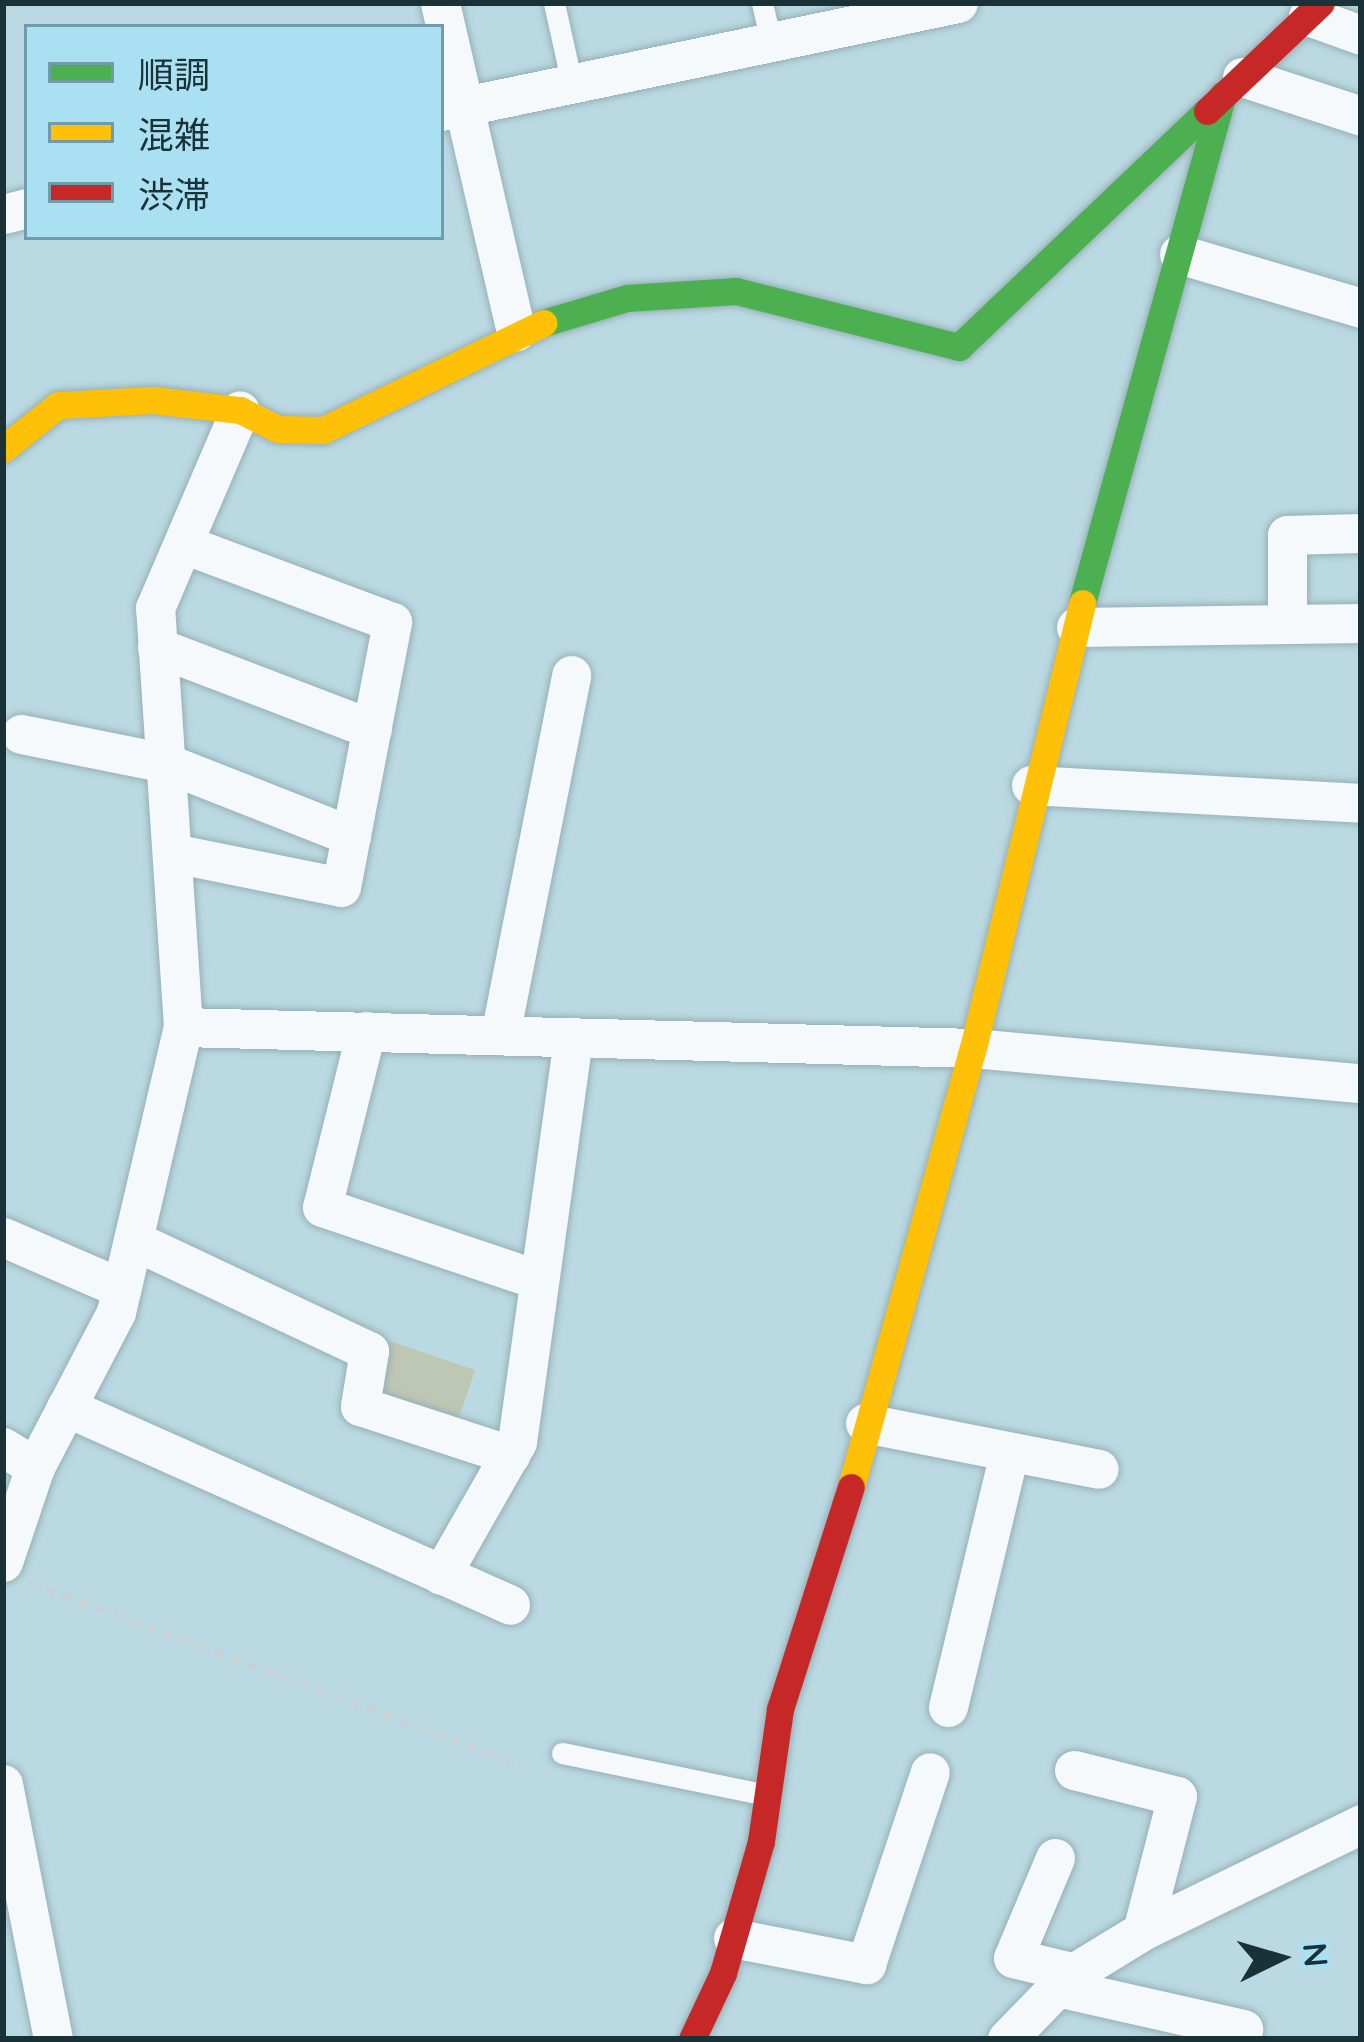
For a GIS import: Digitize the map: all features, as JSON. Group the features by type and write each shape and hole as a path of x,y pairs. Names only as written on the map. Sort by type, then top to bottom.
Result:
{"street":[{"path":"452,108 771,42 904,9 958,3"},
{"path":"3,449 58,405 153,400 240,410 278,429 323,430 516,331 627,298 736,291 959,347 1315,9 1361,35"},
{"path":"444,38 452,108 516,331"},
{"path":"1233,86 1361,116"},
{"path":"692,2039 733,1938 767,1795 780,1709 816,1613 865,1423 973,1048 1031,785 1179,254 1233,86"},
{"path":"1179,254 1361,308"},
{"path":"14,1572 19,1457 66,1407 121,1288 183,1027 155,608 240,410"},
{"path":"1287,623 1287,535 1361,533"},
{"path":"172,854 341,887 392,622 183,544"},
{"path":"1076,627 1361,623"},
{"path":"158,647 372,729"},
{"path":"500,1035 571,675"},
{"path":"21,734 166,763 351,836"},
{"path":"1031,785 1361,803"},
{"path":"183,1027 973,1048 1361,1083"},
{"path":"365,1031 322,1207 539,1280"},
{"path":"441,1575 510,1455 573,1037"},
{"path":"3,1237 121,1288"},
{"path":"133,1240 369,1351 360,1406 510,1455"},
{"path":"66,1407 510,1605"},
{"path":"865,1423 1099,1469"},
{"path":"948,1708 1009,1452"},
{"path":"1074,1770 1177,1796 1142,1931"},
{"path":"733,1938 866,1964 930,1772"},
{"path":"3,1784 53,2039"},
{"path":"1007,2039 1066,1980 1142,1931 1361,1824"},
{"path":"1055,1858 1013,1958 1066,1980 1243,2029"}],"lane":[{"path":"554,3 572,84"},
{"path":"762,3 771,42"},
{"path":"562,1753 767,1795"}],"path":[{"path":"14,1572 520,1765"}],"green space":[{"path":"390,1341 475,1370 458,1419 373,1390"}],"traffic: fast":[{"path":"1082,603 1223,94"},
{"path":"543,323 627,298 736,291 959,347 1207,111"}],"traffic: slow":[{"path":"3,449 58,405 153,400 240,410 278,429 323,430 543,323"},
{"path":"851,1487 973,1048 1082,603"}],"traffic: jam":[{"path":"1207,111 1321,3"},
{"path":"692,2039 723,1973 761,1841 780,1709 851,1487"}]}
